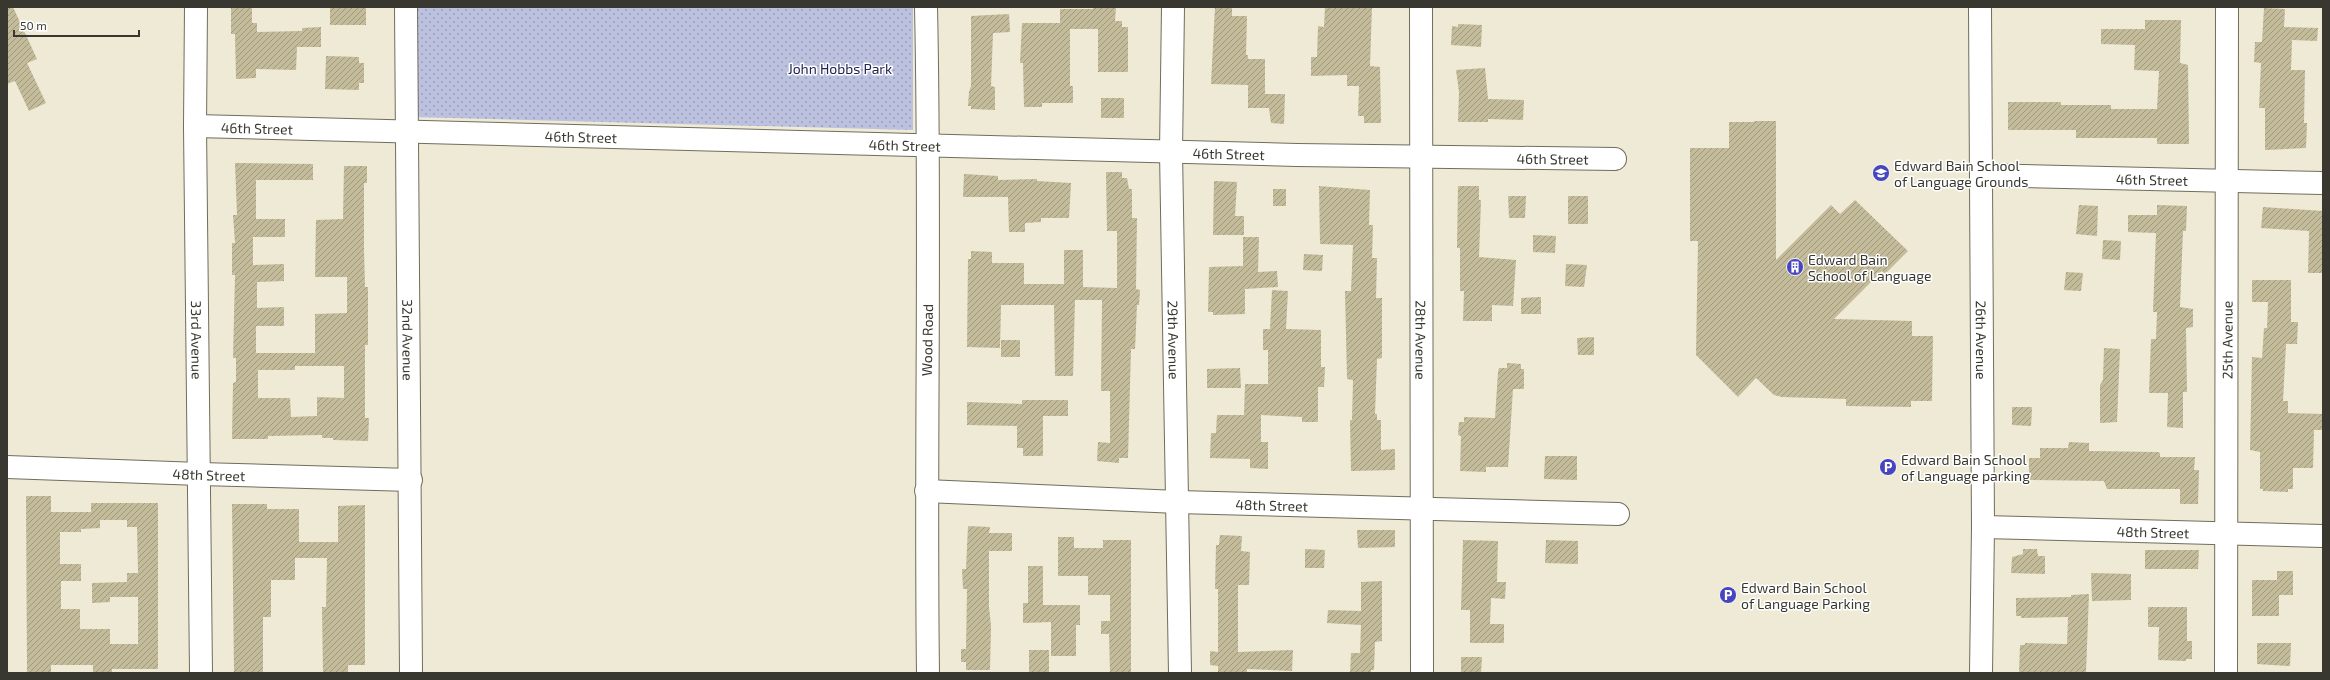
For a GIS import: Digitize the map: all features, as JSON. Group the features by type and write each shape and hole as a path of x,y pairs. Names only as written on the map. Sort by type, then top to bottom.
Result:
{"street":[{"name":"33rd Avenue","path":"196,7 195,126 201,673"},
{"name":"32nd Avenue","path":"406,7 411,480 411,673"},
{"name":"Wood Road","path":"926,7 929,146 926,491 928,673"},
{"name":"29th Avenue","path":"1173,7 1172,152 1180,673"},
{"name":"28th Avenue","path":"1421,7 1422,673"},
{"name":"26th Avenue","path":"1980,7 1983,527 1981,673"},
{"name":"25th Avenue","path":"2226,673 2228,534 2225,180 2227,7"},
{"name":"46th Street","path":"195,126 1422,158 1615,159"},
{"name":"46th Street","path":"1981,175 2323,183"},
{"name":"48th Street","path":"7,466 200,474 411,480"},
{"name":"48th Street","path":"926,491 1178,502 1618,514"},
{"name":"48th Street","path":"1983,527 2323,536"}],"green space":[{"name":"John Hobbs Park","path":"413,7 913,7 913,130 412,117"}],"building":[{"path":"7,7 13,7 37,59 27,63 46,103 29,111 15,81 7,84"},
{"path":"231,7 252,7 252,23 257,23 257,32 302,31 302,28 321,27 321,47 297,47 296,70 256,69 256,78 236,79 235,34 231,34"},
{"path":"330,7 366,7 366,25 330,25"},
{"path":"1093,7 1116,7 1115,21 1122,21 1122,27 1128,27 1128,72 1098,72 1098,29 1070,29 1070,86 1073,86 1073,103 1042,103 1042,107 1024,107 1023,63 1020,63 1022,23 1060,23 1060,9 1093,9"},
{"path":"1215,7 1232,7 1232,16 1247,16 1246,55 1248,55 1248,59 1265,59 1265,94 1285,94 1284,124 1271,123 1269,108 1248,108 1248,85 1211,84"},
{"path":"1325,7 1372,7 1370,66 1380,67 1381,123 1364,123 1364,116 1358,116 1359,86 1347,86 1347,75 1311,76 1311,57 1317,57 1318,26 1324,27"},
{"path":"2264,8 2285,9 2284,27 2318,28 2317,41 2292,40 2291,70 2305,70 2304,123 2307,123 2306,148 2265,150 2265,108 2259,108 2261,63 2254,62 2255,42 2262,42"},
{"path":"1009,14 1010,32 993,33 991,86 995,87 995,110 971,109 971,106 968,106 971,86 971,16"},
{"path":"2145,20 2181,20 2180,63 2188,65 2189,144 2157,144 2157,138 2076,138 2076,130 2008,130 2008,102 2061,102 2061,105 2111,105 2111,109 2157,109 2159,71 2134,70 2135,45 2101,44 2101,29 2145,29"},
{"path":"1458,24 1482,25 1481,47 1451,45 1452,26 1458,27"},
{"path":"326,56 359,57 359,63 364,63 364,83 359,83 359,90 325,89"},
{"path":"1485,68 1488,99 1524,100 1523,120 1488,119 1488,122 1458,122 1459,92 1456,70"},
{"path":"1101,98 1124,98 1124,118 1101,118"},
{"name":"Edward Bain School of Language","path":"1776,121 1776,260 1831,205 1840,214 1855,200 1908,251 1885,274 1882,271 1834,319 1912,321 1912,336 1933,336 1932,401 1911,401 1911,407 1846,406 1846,399 1782,397 1774,395 1756,378 1738,397 1696,355 1698,241 1690,241 1690,148 1729,148 1729,122"},
{"path":"235,163 313,164 313,180 256,180 256,219 285,219 285,237 253,237 253,265 284,264 284,281 257,282 257,308 284,307 284,326 256,326 256,353 315,353 315,314 347,313 347,277 315,277 316,220 343,219 344,166 367,166 367,183 364,183 364,249 365,287 368,287 368,345 365,345 365,418 369,418 368,441 333,440 333,438 322,438 322,435 268,436 268,439 232,439 233,383 236,382 236,358 233,358 235,275 232,275 232,243 235,243 233,215 237,215","holes":["295,366 344,366 344,398 317,397 317,416 291,417 290,398 258,398 258,370 295,370"]},
{"path":"1106,172 1122,172 1122,178 1127,178 1129,189 1132,189 1132,218 1137,218 1136,289 1140,290 1139,305 1137,305 1135,349 1131,349 1128,458 1119,458 1119,463 1097,461 1098,442 1110,443 1110,391 1101,391 1102,300 1075,300 1073,376 1055,376 1054,305 1001,305 1000,348 967,347 968,259 971,259 971,251 992,252 992,263 1024,263 1024,284 1064,284 1064,250 1083,250 1083,287 1117,288 1117,231 1107,231"},
{"path":"964,174 998,176 998,180 1037,179 1037,181 1071,183 1069,218 1041,218 1041,222 1025,223 1025,232 1009,232 1008,197 963,197"},
{"path":"1214,181 1237,182 1235,216 1244,216 1244,235 1213,235"},
{"path":"1319,186 1370,190 1369,225 1373,225 1372,258 1377,258 1376,298 1382,298 1382,358 1377,359 1375,414 1377,414 1377,420 1381,420 1381,450 1395,449 1395,470 1351,471 1350,420 1352,420 1353,380 1347,379 1345,291 1351,291 1353,245 1320,244"},
{"path":"1458,186 1479,186 1479,200 1481,200 1479,257 1516,260 1513,306 1492,305 1492,321 1463,321 1464,291 1460,291 1460,248 1457,248"},
{"path":"1273,189 1286,189 1286,206 1273,206"},
{"path":"1508,196 1526,196 1525,218 1509,218"},
{"path":"1568,196 1588,196 1588,224 1568,224"},
{"path":"2079,205 2098,206 2097,236 2076,234"},
{"path":"2157,205 2187,206 2186,231 2183,231 2180,307 2193,309 2193,327 2186,328 2187,392 2183,392 2183,428 2167,427 2168,393 2149,393 2151,339 2156,339 2157,312 2153,312 2156,233 2128,232 2128,215 2157,215"},
{"path":"2263,207 2323,211 2323,273 2308,273 2309,231 2261,228"},
{"path":"1533,235 1556,236 1555,253 1533,252"},
{"path":"1243,237 1259,237 1258,272 1277,271 1278,287 1245,289 1245,314 1213,315 1213,312 1208,312 1209,267 1243,266"},
{"path":"2103,240 2121,241 2120,260 2102,259"},
{"path":"1304,254 1323,255 1322,271 1303,270"},
{"path":"1566,264 1587,265 1584,287 1565,286"},
{"path":"2066,272 2083,273 2081,291 2064,290"},
{"path":"2252,280 2291,280 2291,322 2298,322 2297,344 2286,344 2283,401 2288,401 2288,413 2323,414 2323,430 2314,430 2313,468 2293,468 2293,489 2288,489 2288,492 2263,491 2263,489 2260,489 2260,452 2250,450 2252,357 2262,358 2264,328 2267,328 2268,302 2252,302"},
{"path":"1272,290 1288,291 1286,329 1321,330 1321,367 1325,367 1324,387 1318,387 1318,422 1302,422 1302,417 1261,415 1261,442 1268,442 1268,469 1250,468 1250,459 1210,458 1211,433 1216,433 1217,415 1244,415 1245,384 1268,384 1268,350 1263,350 1263,329 1270,329"},
{"path":"1541,297 1541,314 1521,314 1521,298"},
{"path":"1594,337 1594,355 1578,355 1577,338"},
{"path":"1001,340 1020,340 1020,357 1001,357"},
{"path":"2104,348 2120,349 2117,422 2100,423 2100,385 2103,380"},
{"path":"1507,363 1521,364 1521,369 1524,369 1524,389 1513,389 1508,467 1486,467 1486,472 1460,471 1461,436 1458,435 1459,422 1464,422 1464,417 1495,418 1498,372 1499,368 1507,368"},
{"path":"1240,368 1241,388 1207,388 1207,369"},
{"path":"1022,400 1068,400 1068,416 1043,416 1043,456 1023,456 1023,448 1017,448 1017,426 967,425 967,402 1022,404"},
{"path":"2012,407 2032,407 2031,426 2012,425"},
{"path":"2069,442 2089,443 2089,451 2158,452 2160,453 2160,457 2195,457 2194,470 2199,470 2198,504 2180,504 2180,489 2107,489 2104,481 2029,480 2029,458 2040,458 2040,448 2068,448"},
{"path":"1545,456 1577,456 1577,480 1544,479"},
{"path":"26,496 51,496 51,512 91,512 91,503 158,503 158,669 112,669 112,673 93,673 93,665 51,665 51,673 27,673","holes":["100,520 127,520 127,527 137,527 138,573 127,573 127,582 92,583 92,603 110,602 110,597 138,597 138,644 110,644 110,629 80,629 80,609 61,609 61,581 81,581 81,564 60,564 60,532 81,532 81,529 100,528"]},
{"path":"232,504 267,504 267,509 299,509 299,542 338,542 338,506 365,505 365,665 348,665 348,673 323,673 322,607 326,607 327,558 295,558 295,580 271,580 271,617 263,617 263,673 234,673"},
{"path":"968,526 990,527 989,533 1012,533 1012,551 989,551 989,607 991,626 990,670 966,670 966,662 961,662 961,649 966,649 967,589 963,589 962,569 966,569"},
{"path":"1357,530 1395,530 1395,547 1358,548"},
{"path":"1220,535 1242,536 1241,551 1250,552 1249,585 1238,585 1238,652 1293,650 1292,671 1247,669 1247,673 1218,673 1218,666 1210,665 1210,651 1218,652 1218,589 1215,589 1216,545 1219,545"},
{"path":"1058,537 1074,537 1074,548 1103,548 1103,540 1131,540 1131,673 1110,673 1109,634 1101,634 1101,621 1110,621 1110,595 1088,595 1088,576 1058,576"},
{"path":"1463,540 1498,541 1497,582 1506,582 1505,599 1491,598 1490,624 1504,624 1504,643 1470,643 1470,610 1461,610"},
{"path":"1546,540 1578,541 1578,564 1545,563"},
{"path":"1305,549 1325,550 1324,568 1305,568"},
{"path":"2023,549 2037,549 2038,556 2045,556 2045,574 2011,573 2012,557 2023,554"},
{"path":"2145,550 2199,550 2198,569 2145,569"},
{"path":"1028,566 1043,566 1043,605 1080,605 1080,625 1076,625 1076,656 1051,656 1051,622 1023,623 1023,603 1028,603"},
{"path":"2277,571 2293,571 2293,595 2279,595 2279,616 2252,616 2252,580 2277,580"},
{"path":"2091,573 2131,574 2131,600 2092,601"},
{"path":"1382,581 1382,641 1375,642 1374,670 1371,670 1371,673 1350,673 1351,653 1360,653 1361,625 1327,623 1328,610 1361,611 1361,582"},
{"path":"2089,594 2086,673 2019,673 2020,645 2025,645 2025,643 2067,644 2068,617 2021,618 2021,616 2016,616 2016,598 2071,597 2071,595"},
{"path":"2148,607 2187,607 2187,641 2192,641 2192,659 2186,659 2186,661 2158,660 2159,627 2148,627"},
{"path":"2257,643 2291,643 2290,666 2257,664"},
{"path":"1029,650 1049,650 1049,673 1029,673"},
{"path":"1461,657 1482,657 1481,673 1461,673"}],"place":[{"name":"Edward Bain School of Language Grounds","path":"1881,173"},
{"name":"Edward Bain School of Language","path":"1795,267"},
{"name":"Edward Bain School of Language parking","path":"1888,467"},
{"name":"Edward Bain School of Language Parking","path":"1728,595"}]}
